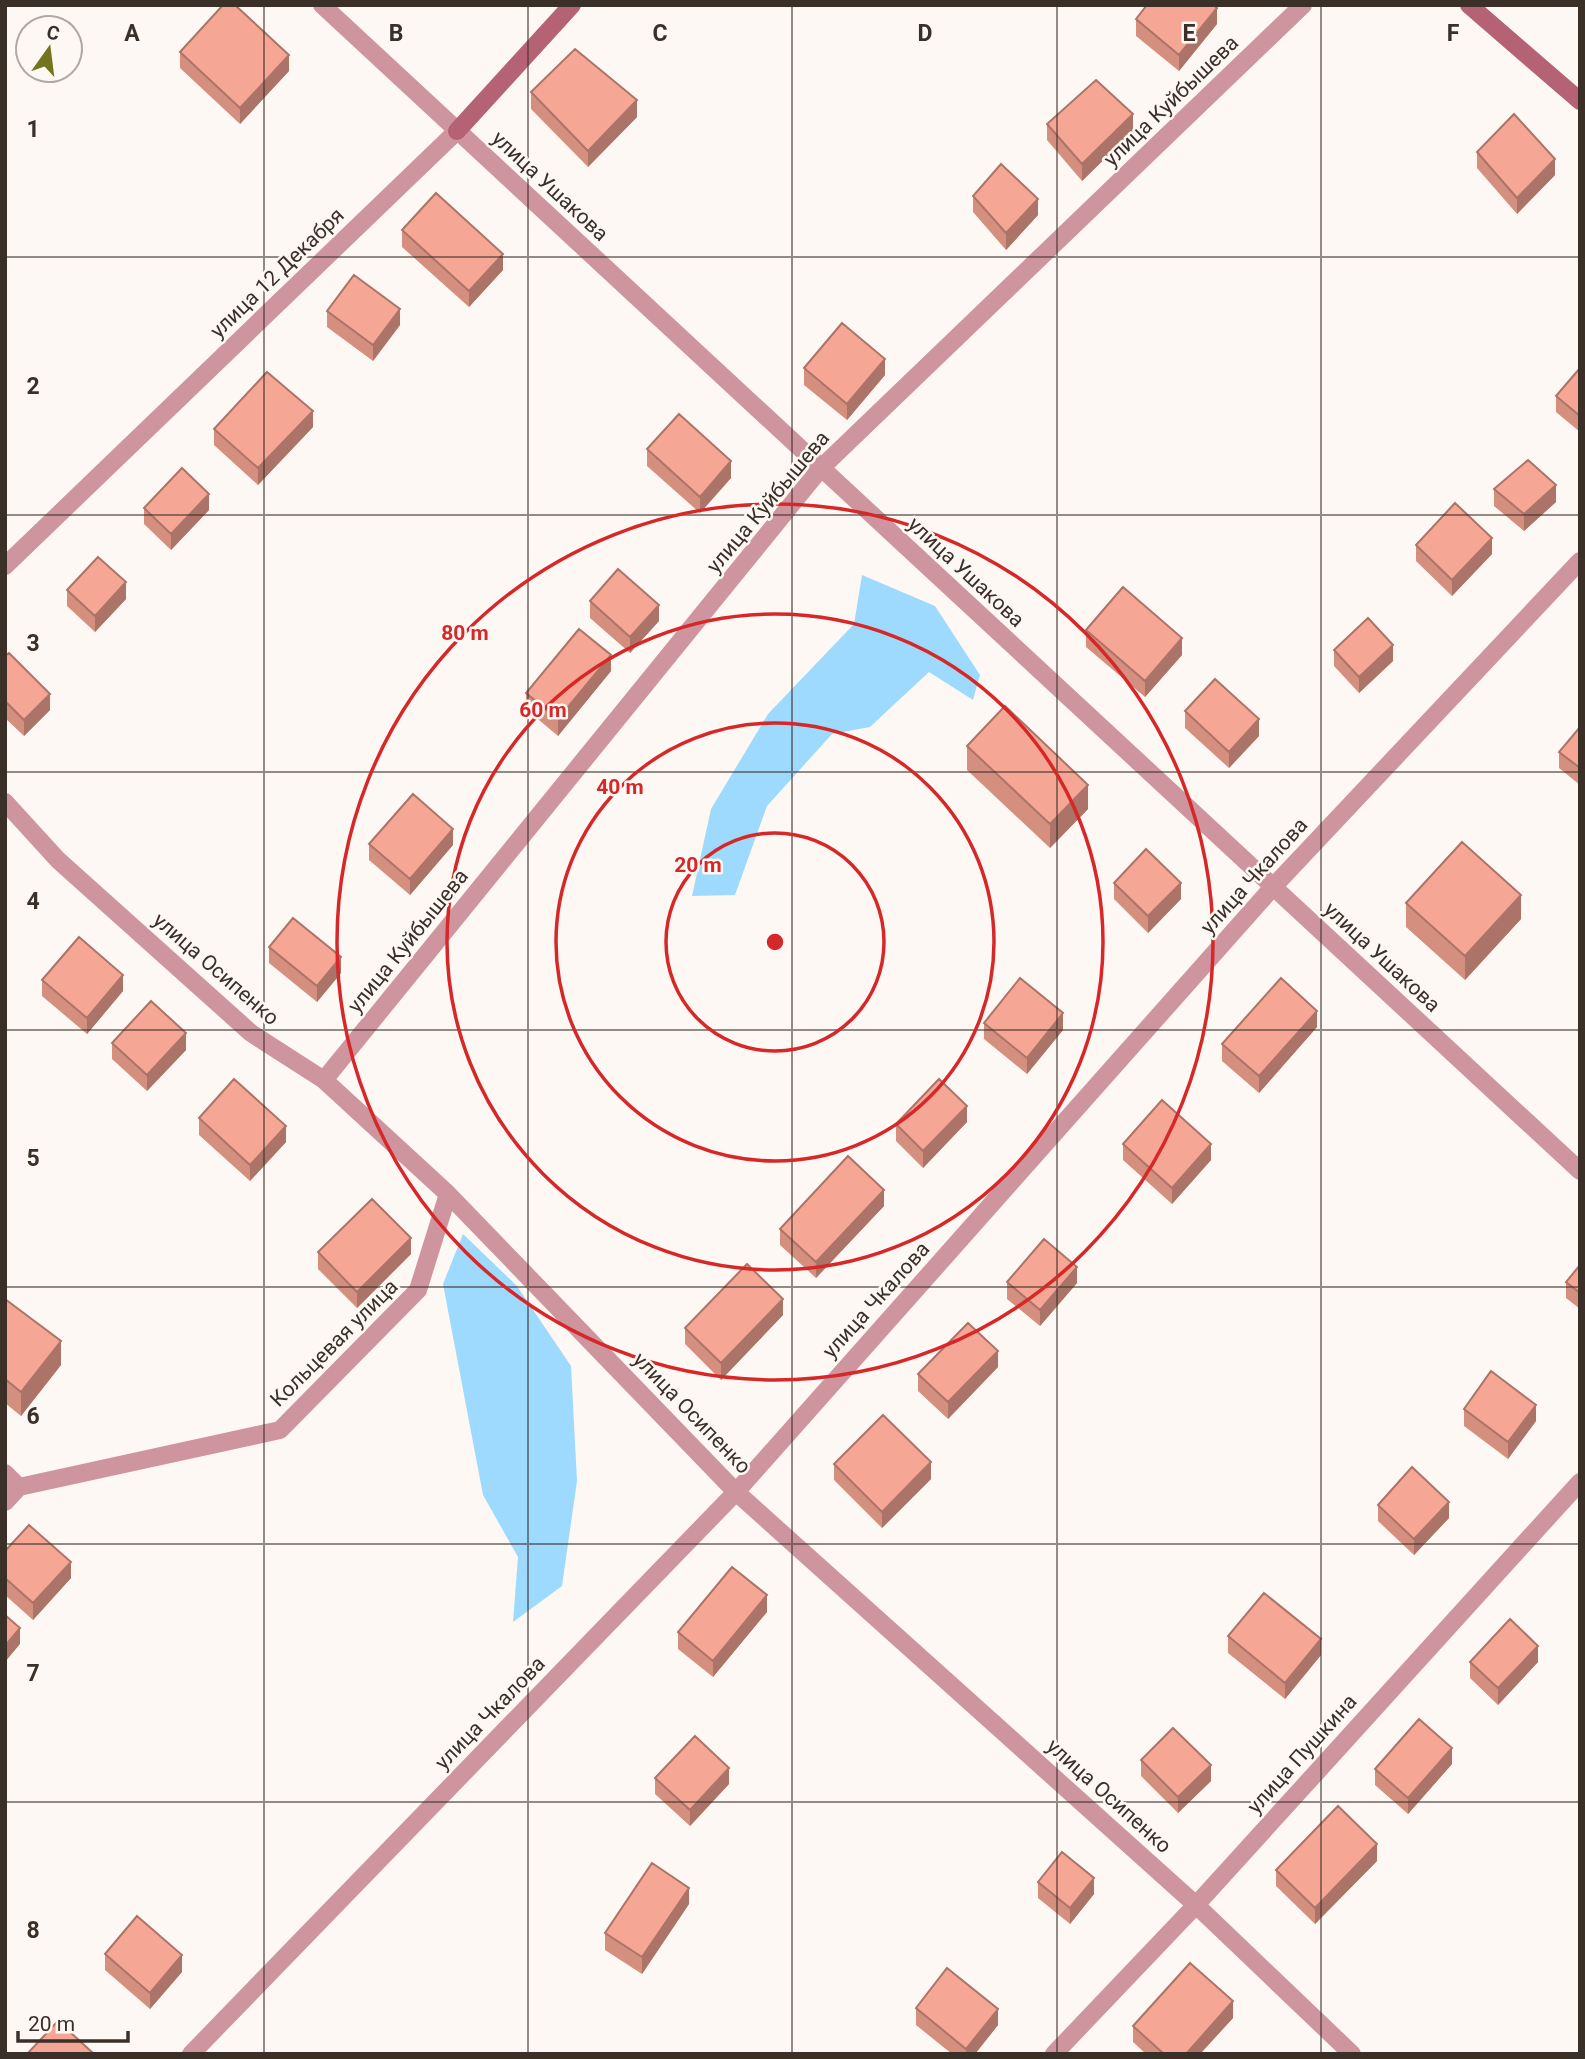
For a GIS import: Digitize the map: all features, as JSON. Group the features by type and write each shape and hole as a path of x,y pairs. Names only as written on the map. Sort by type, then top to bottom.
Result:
{"street":[{"name":"улица Ушакова","path":"322,5 1580,1171"},
{"name":"улица 12 Декабря","path":"5,566 457,131 572,5"},
{"name":"улица Куйбышева","path":"324,1080 821,468 1303,5"},
{"path":"1469,5 1580,101"},
{"name":"улица Чкалова","path":"191,2054 736,1492 1273,887 1580,561"},
{"name":"улица Осипенко","path":"5,802 58,860 251,1032 324,1080 448,1194 736,1492 1196,1905 1352,2054"},
{"name":"Кольцевая улица","path":"19,1487 280,1430 418,1290 448,1194"},
{"path":"5,1473 19,1487 5,1502"},
{"name":"улица Пушкина","path":"1054,2054 1196,1905 1580,1482"}],"water":[{"path":"862,575 935,606 980,675 973,700 929,672 870,727 832,734 767,806 735,895 692,896 711,809 768,714 854,624"},
{"path":"463,1234 517,1286 571,1366 577,1481 562,1586 513,1622 518,1557 483,1495 443,1284"}],"building":[{"path":"223,5 235,5 289,55 240,108 180,52"},
{"path":"1147,5 1214,5 1217,8 1179,55 1136,19"},
{"path":"575,49 637,100 588,151 531,92"},
{"path":"1096,80 1133,114 1082,164 1047,124"},
{"path":"1514,114 1555,159 1517,198 1477,152"},
{"path":"1001,164 1038,199 1006,233 973,196"},
{"path":"436,193 503,254 469,291 402,230"},
{"path":"354,275 400,309 373,345 327,311"},
{"path":"842,323 885,359 847,404 804,368"},
{"path":"1580,368 1580,416 1556,396"},
{"path":"267,372 313,411 258,468 214,429"},
{"path":"679,414 731,461 700,497 647,449"},
{"path":"1528,460 1556,485 1524,514 1494,489"},
{"path":"182,468 209,494 171,534 144,508"},
{"path":"1455,503 1492,538 1452,580 1416,545"},
{"path":"98,557 126,582 95,616 67,590"},
{"path":"618,569 659,605 630,637 590,601"},
{"path":"1123,587 1182,638 1145,681 1086,630"},
{"path":"1368,618 1393,645 1359,677 1334,650"},
{"path":"579,629 611,655 558,719 526,693"},
{"path":"9,653 50,694 24,720 5,701 5,656"},
{"path":"1215,679 1259,719 1229,752 1185,711"},
{"path":"1005,706 1088,785 1050,824 967,746"},
{"path":"1580,727 1580,768 1559,752"},
{"path":"413,794 453,829 410,879 369,844"},
{"path":"1462,842 1521,895 1465,956 1406,903"},
{"path":"1146,849 1181,883 1148,916 1114,883"},
{"path":"293,918 341,957 317,986 269,947"},
{"path":"79,937 123,975 87,1018 42,980"},
{"path":"1020,978 1063,1013 1027,1058 984,1023"},
{"path":"1281,978 1317,1011 1259,1076 1222,1044"},
{"path":"151,1001 186,1033 147,1075 112,1043"},
{"path":"234,1079 286,1126 250,1165 199,1118"},
{"path":"939,1079 967,1106 923,1151 896,1124"},
{"path":"1162,1100 1211,1144 1172,1188 1123,1144"},
{"path":"848,1156 884,1190 816,1262 780,1229"},
{"path":"372,1199 411,1238 357,1292 318,1252"},
{"path":"1044,1239 1077,1267 1040,1310 1007,1282"},
{"path":"747,1264 783,1299 721,1363 685,1328"},
{"path":"1580,1265 1580,1293 1566,1282"},
{"path":"5,1299 61,1341 21,1392 5,1379"},
{"path":"968,1323 998,1351 948,1402 918,1374"},
{"path":"1491,1371 1536,1405 1508,1442 1464,1409"},
{"path":"883,1415 931,1462 882,1512 834,1464"},
{"path":"1412,1467 1449,1502 1414,1539 1378,1505"},
{"path":"29,1525 71,1562 33,1603 5,1578 5,1551"},
{"path":"732,1567 767,1595 713,1661 678,1632"},
{"path":"1264,1593 1321,1639 1285,1683 1228,1636"},
{"path":"5,1615 20,1628 5,1646"},
{"path":"1510,1619 1538,1646 1498,1688 1470,1662"},
{"path":"1419,1719 1452,1748 1408,1798 1375,1769"},
{"path":"1173,1728 1211,1765 1178,1797 1141,1760"},
{"path":"695,1736 729,1768 690,1810 655,1778"},
{"path":"1338,1806 1377,1844 1315,1908 1276,1870"},
{"path":"1062,1852 1094,1878 1070,1908 1038,1882"},
{"path":"652,1863 689,1888 642,1957 605,1933"},
{"path":"137,1916 182,1955 150,1993 105,1954"},
{"path":"1190,1963 1233,2001 1186,2054 1164,2054 1133,2026"},
{"path":"947,1968 998,2009 966,2049 916,2008"},
{"path":"58,2021 94,2054 27,2054"}]}
